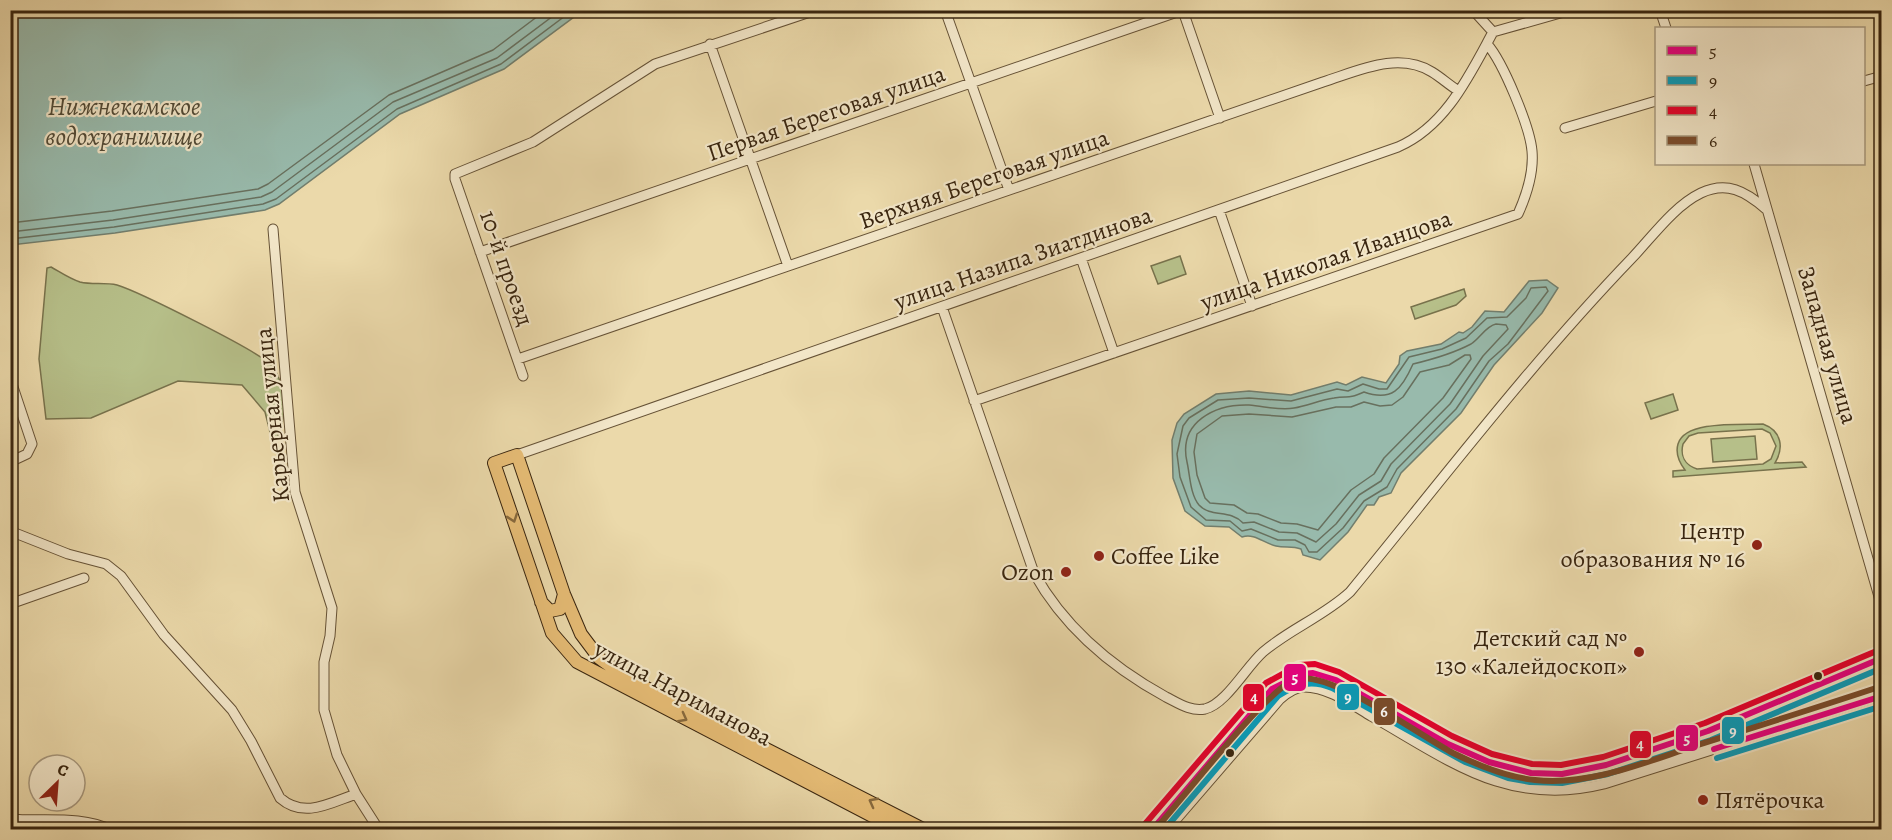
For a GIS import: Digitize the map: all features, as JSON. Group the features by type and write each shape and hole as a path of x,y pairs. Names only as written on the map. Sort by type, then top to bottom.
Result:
{"main road":[{"name":"улица Нариманова","path":"899,830 577,662 552,633 494,463 517,455 564,594 581,634 599,658 617,672 925,830"},
{"path":"541,601 550,611 556,612 560,609 564,594"}],"street":[{"path":"788,266 710,44 816,10"},
{"path":"1473,10 1493,32 1571,10"},
{"path":"1660,10 1666,27"},
{"path":"1183,11 1220,118"},
{"name":"Первая Береговая улица","path":"480,252 1183,11"},
{"path":"946,12 1009,190"},
{"name":"улица Назипа Зиатдинова","path":"517,455 1406,144 1434,125 1459,91 1493,32"},
{"name":"10-й проезд","path":"523,376 454,179 455,174 533,142 655,64 710,44"},
{"name":"улица Николая Иванцова","path":"974,401 1518,214 1529,188 1532,148 1505,69 1487,44"},
{"name":"Верхняя Береговая улица","path":"518,360 1323,82 1392,62 1420,66 1459,91"},
{"path":"1865,80 1881,76"},
{"path":"1565,128 1655,101"},
{"name":"Западная улица","path":"1754,165 1808,345 1881,607"},
{"path":"942,307 1034,573 1045,592 1100,653 1127,674 1184,706 1200,710 1213,706 1263,652 1324,613 1350,592 1593,298 1682,206 1701,193 1721,187 1743,192 1766,209"},
{"path":"1219,210 1252,306"},
{"name":"Карьерная улица","path":"273,230 296,492 332,608 330,636 324,662 324,711 337,755 356,794 379,830"},
{"path":"1081,258 1114,354"},
{"path":"10,378 32,438 27,454 10,462"},
{"path":"10,531 68,554 106,564 122,576 164,635 232,710 251,741 280,798 304,810 313,810 356,794"},
{"path":"10,604 84,578"},
{"path":"1877,597 1881,616"},
{"path":"1152,830 1272,689 1288,679 1305,673 1315,673 1336,681 1450,745 1497,766 1548,775 1570,774 1614,763 1726,724 1849,669 1881,658"},
{"path":"1167,830 1280,699 1288,692 1302,687 1333,694 1493,780 1534,789 1581,790 1881,696"},
{"path":"1786,699 1782,706 1783,716 1788,723 1794,724"},
{"path":"1754,712 1764,720 1762,733"},
{"path":"10,819 70,820 92,823 111,830"}],"green space":[{"path":"1180,256 1186,274 1158,284 1151,266"},
{"path":"51,267 80,282 112,284 129,290 199,323 264,359 277,375 283,394 281,426 273,444 265,412 242,385 178,381 91,418 46,419 39,359 47,268"},
{"path":"1464,289 1466,296 1456,305 1415,319 1411,307"},
{"path":"1673,394 1678,410 1651,419 1645,403"},
{"path":"1763,424 1774,431 1780,440 1780,452 1775,463 1802,462 1806,467 1673,477 1673,471 1685,470 1677,455 1678,444 1683,436 1691,431 1715,425","holes":["1762,429 1770,433 1776,446 1771,459 1763,464 1697,469 1689,465 1683,456 1683,444 1689,436 1698,433"]},
{"path":"1755,436 1757,459 1713,462 1711,439"}],"water":[{"name":"Нижнекамское водохранилище","path":"11,10 582,11 504,69 400,114 279,204 265,210 115,233 11,245"},
{"path":"1547,280 1558,288 1542,313 1494,365 1461,413 1401,473 1391,493 1379,497 1374,505 1367,505 1348,532 1320,560 1303,555 1301,549 1271,545 1251,536 1242,537 1229,527 1205,526 1185,511 1173,478 1172,440 1177,423 1184,414 1216,394 1249,391 1291,395 1337,382 1346,385 1362,377 1386,383 1399,364 1400,356 1407,351 1441,344 1459,332 1463,333 1472,327 1485,311 1504,312 1529,281"}],"transit line":[{"name":"4","path":"1145,824 1266,683 1299,665 1315,664 1339,672 1452,736 1492,754 1532,764 1561,765 1603,757 1705,723 1879,650"},
{"name":"5","path":"1152,830 1272,689 1302,674 1313,673 1336,680 1448,744 1489,762 1531,773 1562,774 1606,765 1708,731 1882,658"},
{"name":"9","path":"1164,830 1278,696 1304,684 1311,683 1332,688 1465,762 1508,778 1530,782 1562,783 1608,774 1711,740 1882,668"},
{"name":"6","path":"1160,824 1248,721 1284,686 1296,679 1311,679 1331,684 1375,706 1453,753 1503,774 1524,779 1556,781 1618,771 1879,687"},
{"name":"5","path":"1714,749 1882,696"},
{"name":"9","path":"1717,758 1882,706"}],"place":[{"name":"Центр образования № 16","path":"1757,545"},
{"name":"Coffee Like","path":"1099,556"},
{"name":"Ozon","path":"1066,572"},
{"name":"Детский сад № 130 «Калейдоскоп»","path":"1639,652"},
{"name":"Пятёрочка","path":"1703,800"}]}
